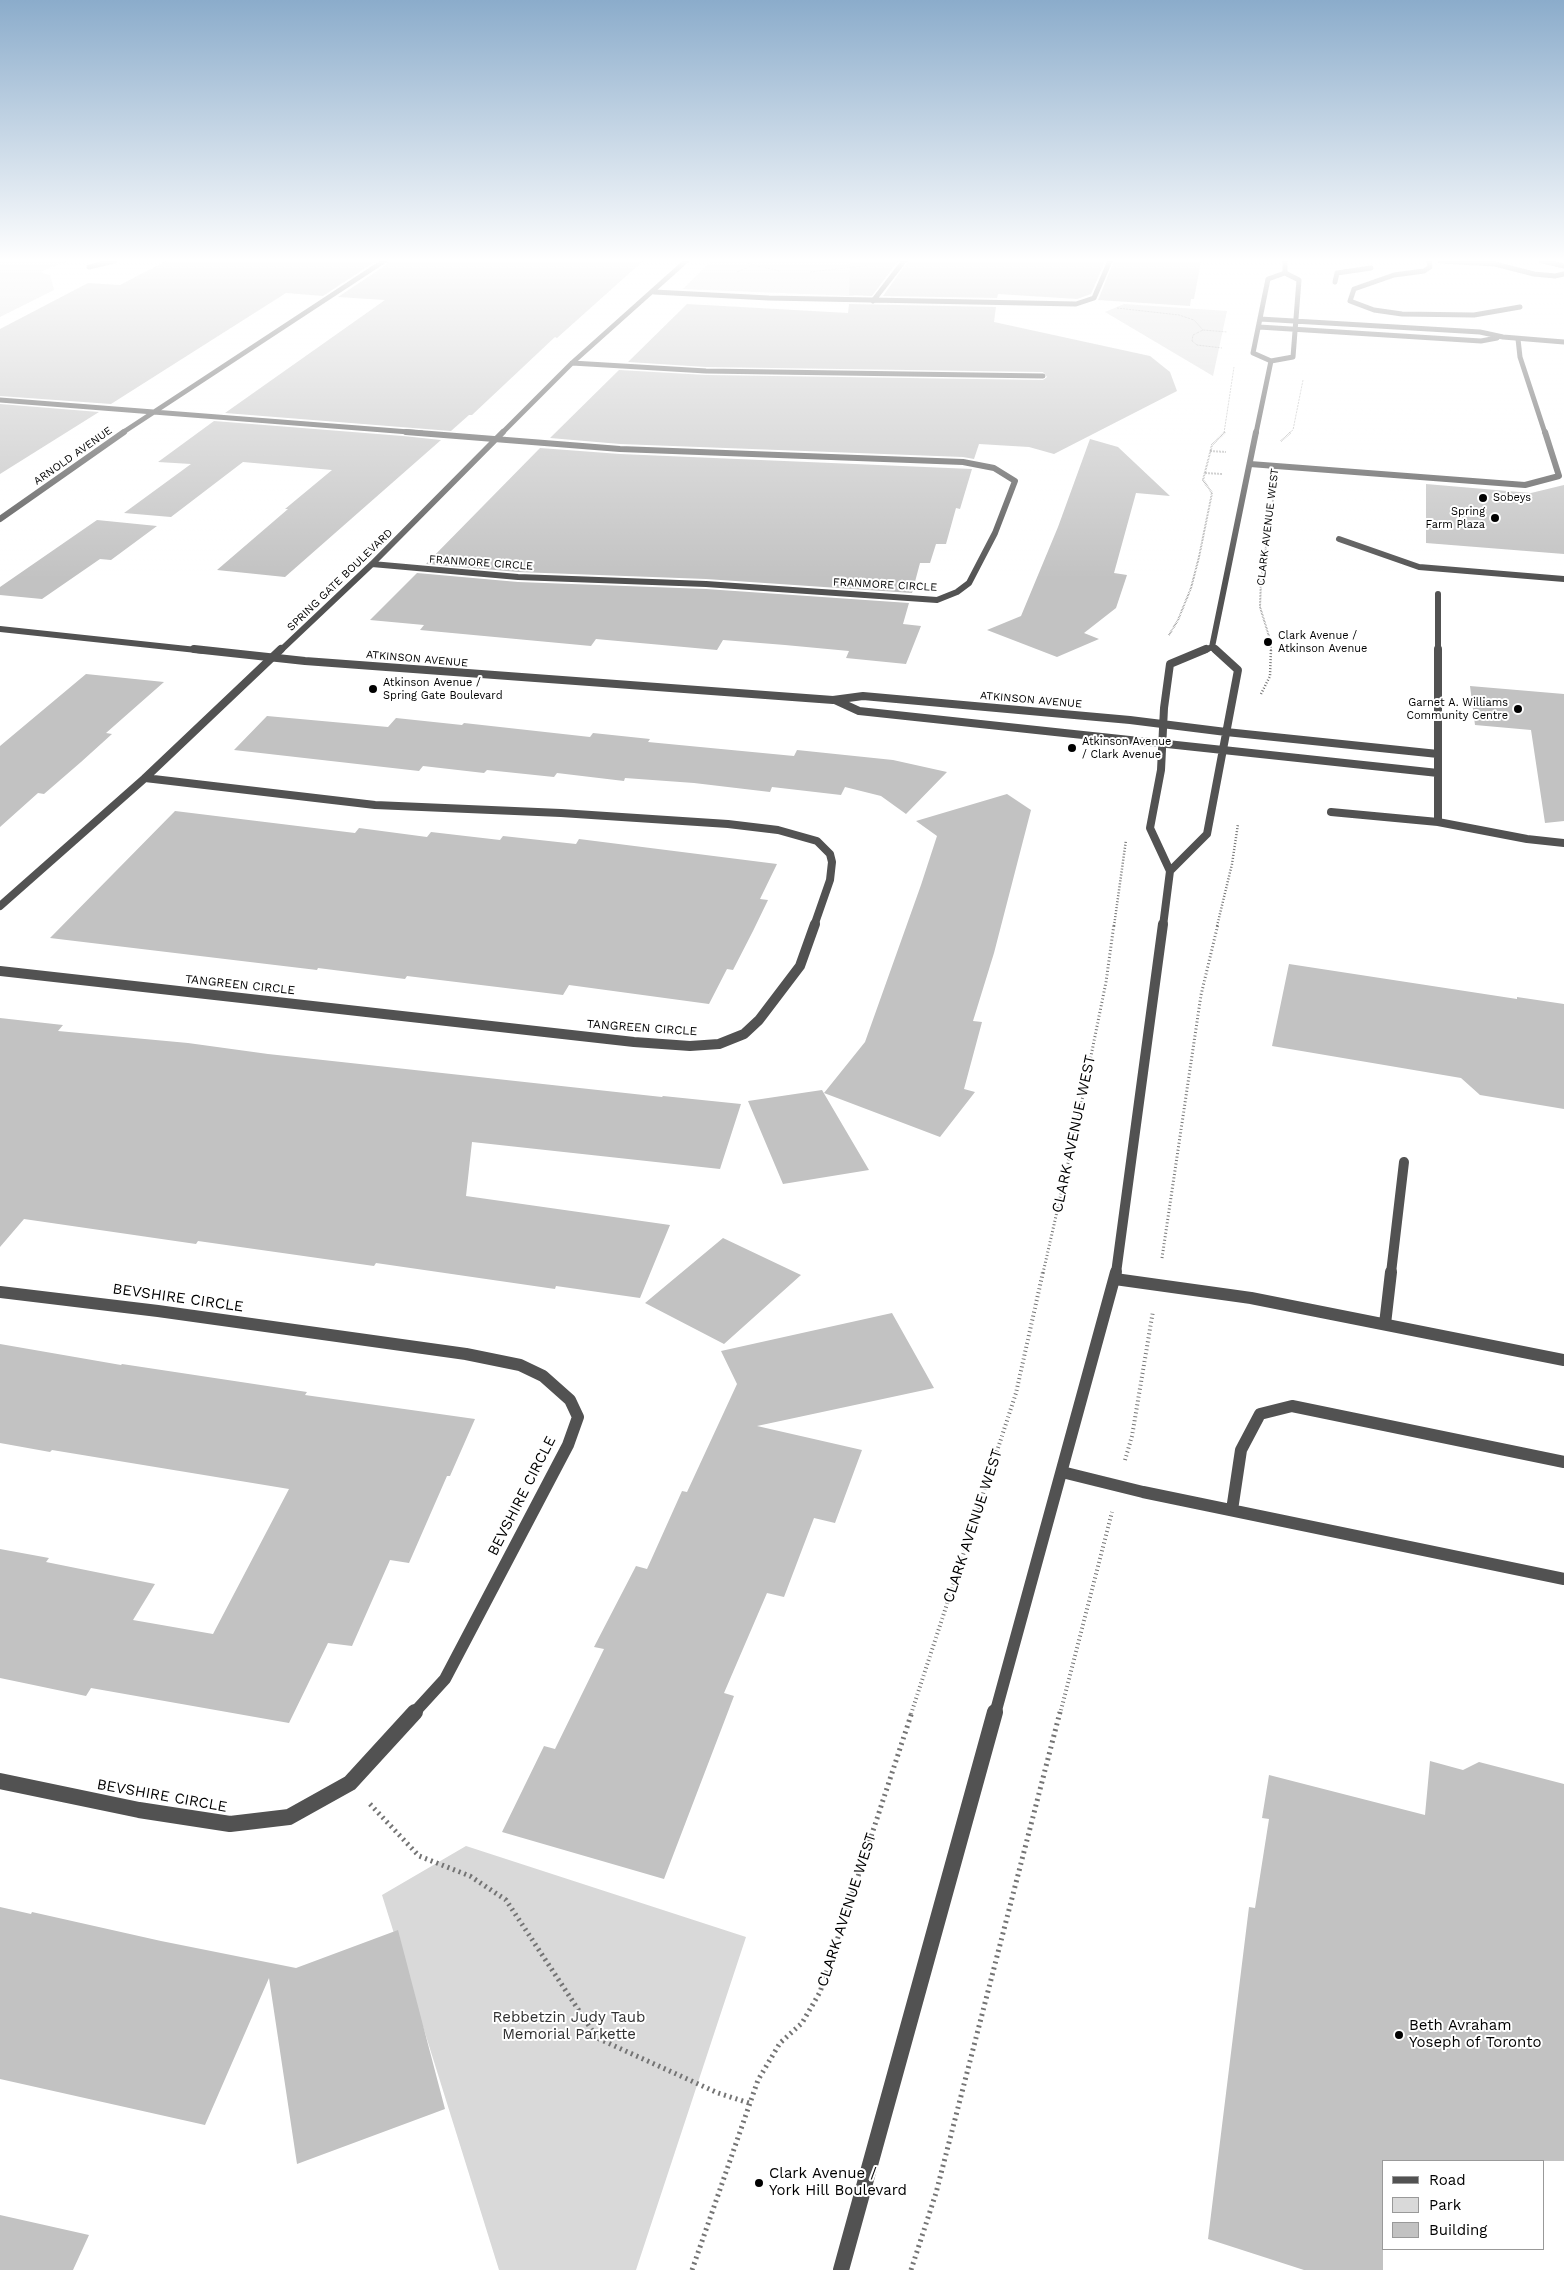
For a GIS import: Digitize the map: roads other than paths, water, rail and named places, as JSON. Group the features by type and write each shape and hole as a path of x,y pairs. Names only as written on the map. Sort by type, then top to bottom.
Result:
{"street":[{"name":"ARNOLD AVENUE","path":"0,520 154,412 223,367"},
{"name":"SPRING GATE BOULEVARD","path":"0,906 146,778 273,658 372,564 568,367"},
{"path":"638,367 706,371 1043,376"},
{"path":"1212,647 1270,367"},
{"path":"1250,464 1525,485 1559,476 1523,367"},
{"path":"0,400 498,438"},
{"name":"FRANMORE CIRCLE","path":"372,564 518,577 732,585 937,600 957,592 969,583 995,533 1015,482 1008,475 994,468 963,462 648,451 498,438"},
{"path":"1339,540 1420,567 1564,579"},
{"path":"1438,594 1438,822"},
{"name":"ATKINSON AVENUE","path":"0,629 273,658 432,672 833,700 863,696 1163,724 1438,754"},
{"path":"841,2270 1115,1279 1170,871 1150,828 1161,770 1161,742 1170,664 1212,647"},
{"path":"1170,871 1207,834 1238,670 1212,647"},
{"name":"ATKINSON AVENUE","path":"833,700 860,711 1438,773"},
{"name":"TANGREEN CIRCLE","path":"0,970 634,1042 690,1046 719,1044 744,1034 759,1020 800,966 830,880 832,862 830,854 817,841 778,830 728,824 580,814 375,805 146,778"},
{"path":"1331,812 1438,822 1527,839 1564,843"},
{"path":"1385,1324 1404,1162"},
{"path":"1115,1279 1251,1298 1564,1360"},
{"name":"BEVSHIRE CIRCLE","path":"0,1292 158,1311 466,1354 520,1366 543,1376 570,1400 578,1417 568,1445 445,1679 350,1784 289,1818 230,1824 139,1810 0,1781"},
{"path":"1232,1510 1240,1450 1260,1414 1292,1406 1564,1462"},
{"path":"1062,1472 1119,1486 1564,1579"}],"place":[{"name":"Sobeys","path":"1483,498"},
{"name":"Spring Farm Plaza","path":"1495,518"},
{"name":"Clark Avenue / Atkinson Avenue","path":"1268,642"},
{"name":"Atkinson Avenue / Spring Gate Boulevard","path":"373,689"},
{"name":"Garnet A. Williams Community Centre","path":"1518,709"},
{"name":"Atkinson Avenue / Clark Avenue","path":"1072,748"},
{"name":"Beth Avraham Yoseph of Toronto","path":"1399,2035"},
{"name":"Clark Avenue / York Hill Boulevard","path":"759,2183"}],"park label":[{"name":"Rebbetzin Judy Taub Memorial Parkette","path":"569,2026"}]}
